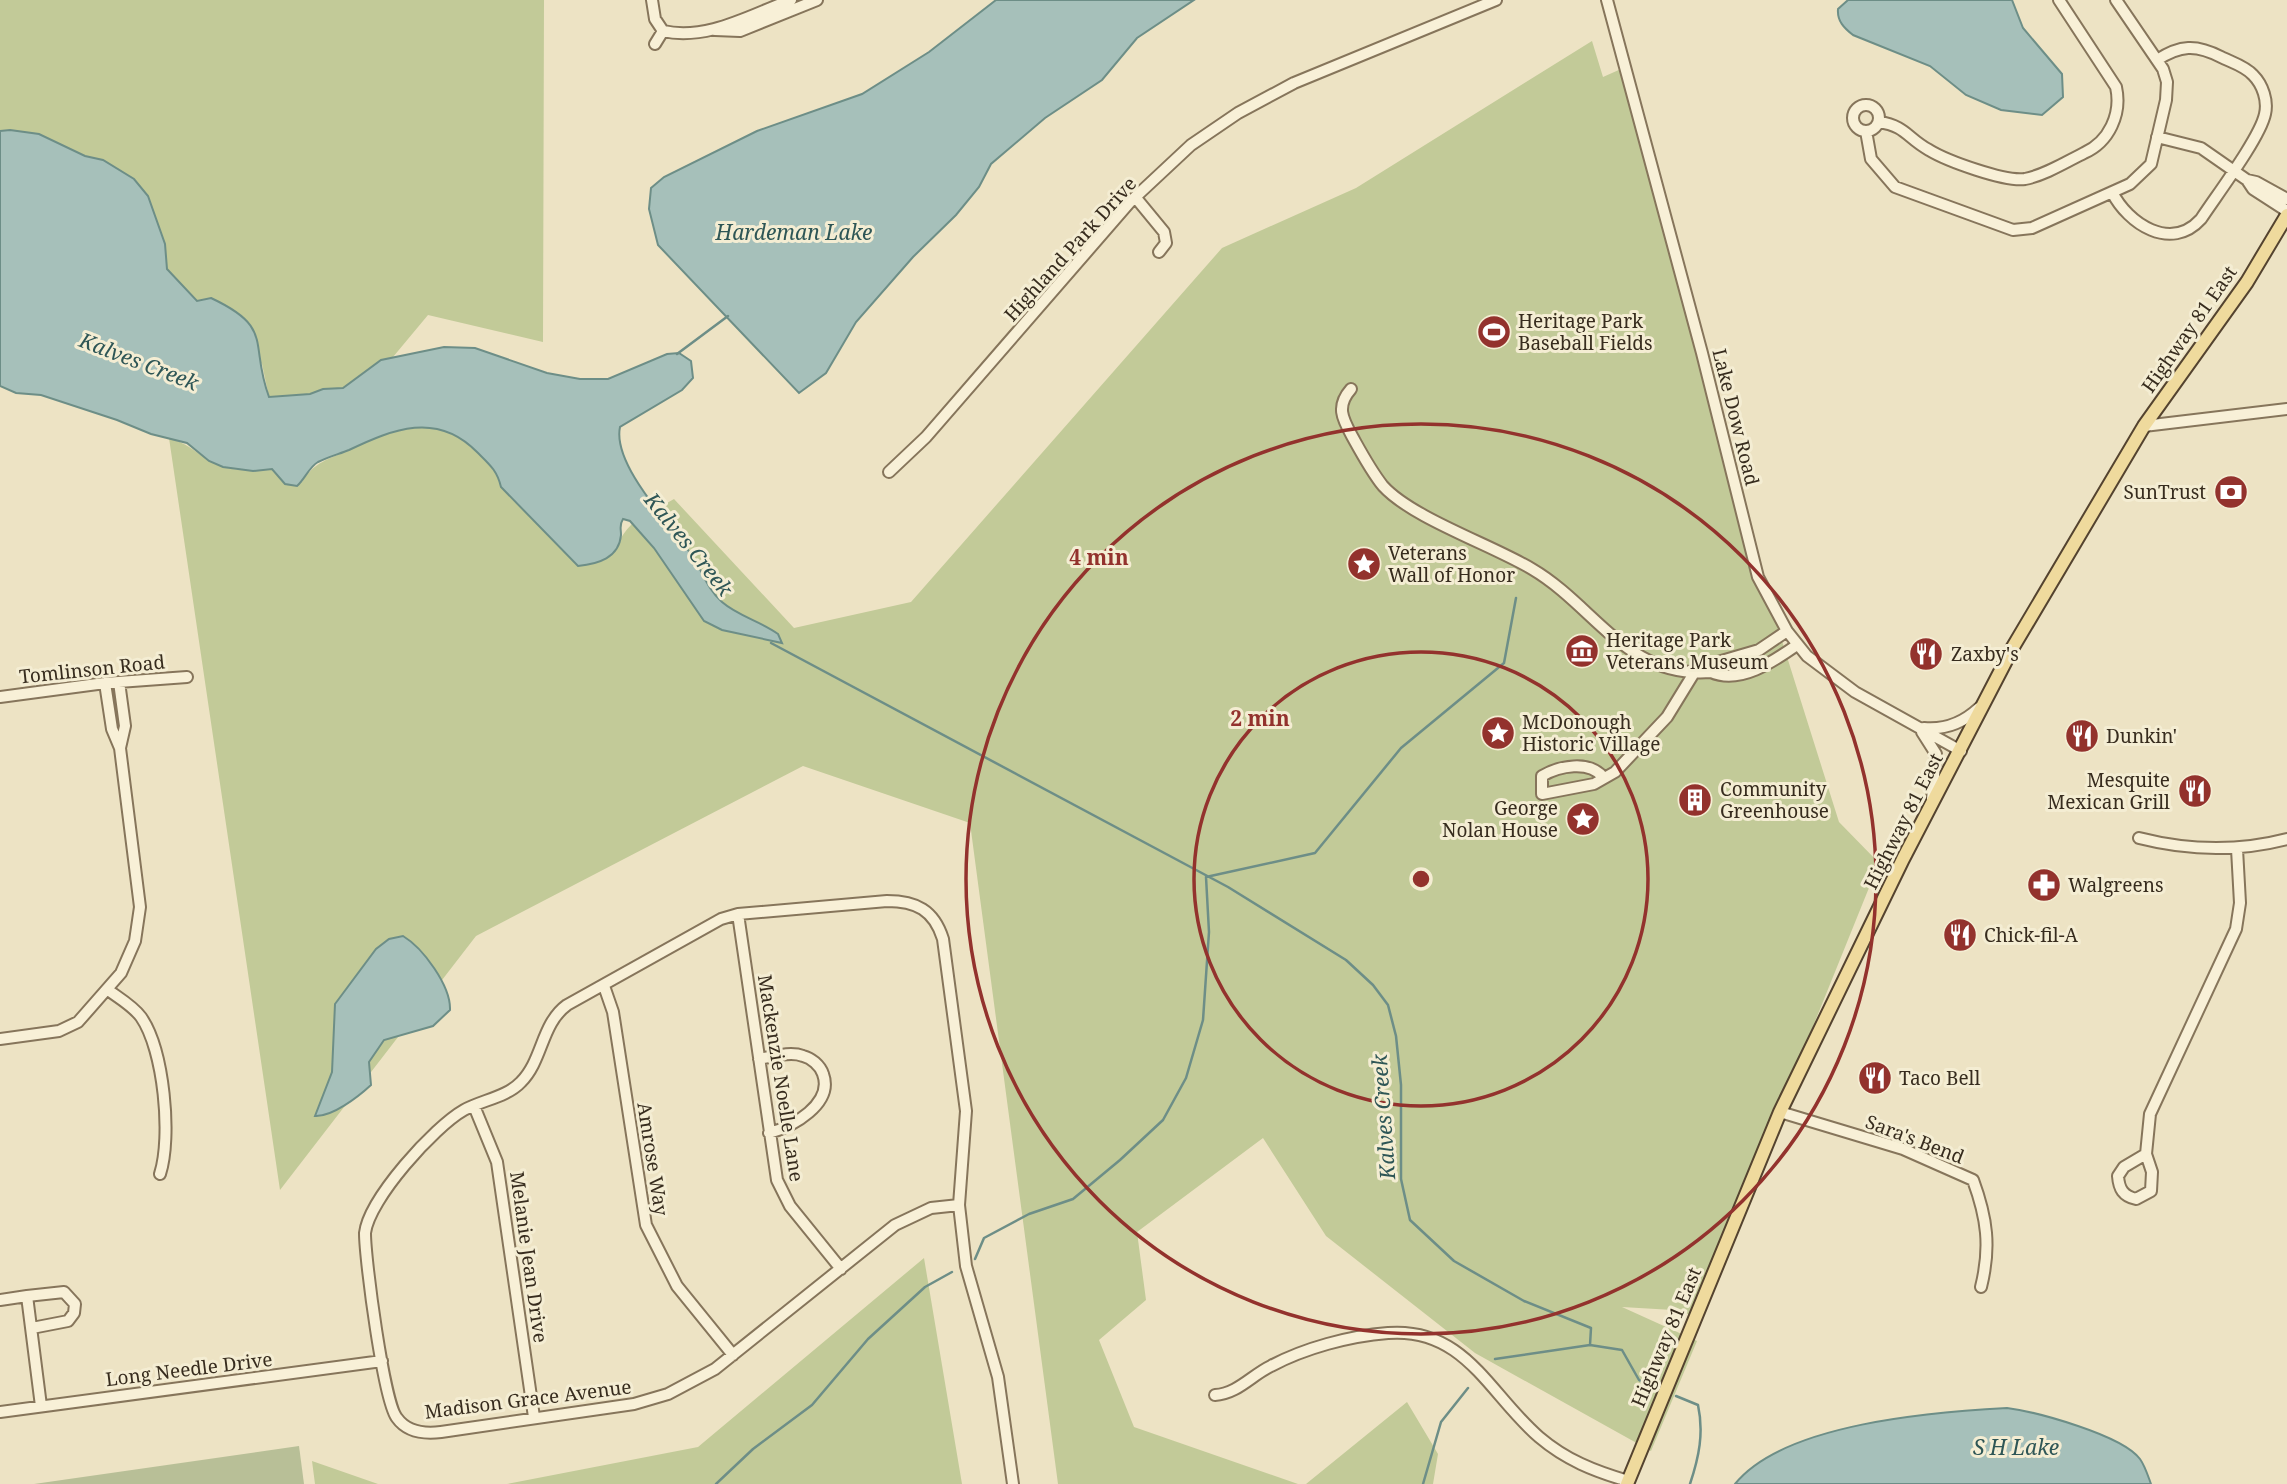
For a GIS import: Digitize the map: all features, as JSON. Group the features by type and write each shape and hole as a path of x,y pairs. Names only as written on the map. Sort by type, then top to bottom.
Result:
{"main road":[{"name":"Highway 81 East","path":"1628,1483 1780,1112 1928,811 2013,647 2144,426 2247,282 2287,213"}],"street":[{"path":"652,0 655,19 663,31 687,35 715,30 791,0"},
{"path":"715,30 740,31 817,0"},
{"name":"Highland Park Drive","path":"889,471 926,437 1136,198 1191,145 1238,113 1294,83 1496,0"},
{"name":"Lake Dow Road","path":"1607,0 1702,353 1758,578 1797,645 1849,688 1961,751"},
{"path":"1866,131 1879,122 1902,128 1935,153 2016,180 2033,177 2096,147 2112,127 2118,102 2116,87 2059,0"},
{"path":"1866,131 1871,159 1883,176 1899,189 2010,229 2035,227 2136,180 2147,170 2168,85 2157,60 2116,0"},
{"path":"654,44 663,31"},
{"path":"2112,192 2121,208 2133,220 2158,233 2178,233 2191,228 2201,219 2265,115 2266,98 2256,78 2246,69 2198,47 2179,48 2157,60"},
{"path":"1866,131 1858,128 1854,122 1859,107 1867,105 1874,108 1879,114 1879,122"},
{"path":"2157,137 2201,148 2232,171 2287,199"},
{"path":"2248,180 2253,189 2287,213"},
{"path":"1136,198 1164,232 1166,243 1159,252"},
{"path":"1351,389 1340,406 1342,417 1369,467 1403,504 1532,569 1568,593 1613,639 1642,659 1694,673 1712,672 1723,677 1772,661 1797,645"},
{"path":"2144,426 2287,409"},
{"path":"1712,672 1718,662 1763,647 1787,631"},
{"path":"1763,647 1772,661"},
{"path":"1603,777 1597,770 1582,766 1547,772 1542,776 1536,795 1594,784 1615,772 1667,717 1694,673"},
{"name":"Tomlinson Road","path":"0,697 105,683 187,677"},
{"path":"119,682 125,726 120,748"},
{"path":"0,1039 59,1031 78,1022 121,973 135,941 140,907 120,748 112,729 105,683"},
{"path":"1918,727 1950,726 1970,716 1985,702"},
{"path":"1918,727 1936,754 1936,777 1928,811"},
{"path":"2139,838 2170,846 2237,849 2287,839"},
{"path":"2146,1154 2150,1114 2235,929 2240,903 2237,849"},
{"name":"Madison Grace Avenue","path":"959,1205 931,1208 905,1218 733,1355 695,1382 655,1399 441,1432 415,1430 401,1423 390,1407 365,1244 367,1223 418,1149 444,1125 474,1105 518,1085 532,1066 554,1016 567,1004 710,925 738,914 904,901 916,903 934,918 943,939 966,1111 959,1205 966,1266 999,1377 1013,1484"},
{"name":"Mackenzie Noelle Lane","path":"738,914 769,1133 782,1196 841,1269"},
{"name":"Amrose Way","path":"604,985 613,1012 646,1225 677,1286 733,1355"},
{"path":"108,990 140,1015 155,1046 167,1142 160,1174"},
{"path":"759,1059 803,1055 815,1063 824,1080 823,1092 814,1107 790,1126 769,1133"},
{"name":"Melanie Jean Drive","path":"474,1105 497,1162 534,1417"},
{"name":"Sara's Bend","path":"1780,1112 1903,1149 1973,1180 1983,1210 1988,1258 1981,1287"},
{"path":"0,1300 64,1292 72,1298 74,1314 66,1322 32,1328"},
{"path":"27,1296 41,1406"},
{"path":"1215,1395 1229,1392 1270,1366 1311,1349 1387,1333 1421,1334 1462,1354 1517,1416 1564,1456 1587,1469 1628,1483"},
{"name":"Long Needle Drive","path":"0,1412 382,1361"}],"green space":[{"path":"0,0 544,0 543,342 428,315 393,357 381,360 343,388 269,397 262,364 184,290 167,269 165,244 148,196 134,179 103,160 85,156 39,134 0,131"},
{"path":"1592,41 1603,77 1630,65 1730,476 1839,822 1879,863 1696,1316 1673,1310 1622,1307 1697,1341 1651,1451 1475,1353 1326,1236 1263,1138 1137,1232 1146,1300 1099,1340 1134,1427 1298,1484 1058,1484 970,823 803,766 476,936 280,1190 169,438 185,444 222,466 247,470 272,469 285,484 302,482 322,462 382,435 399,430 431,428 447,432 477,452 495,472 501,487 578,566 602,561 608,557 635,521 674,499 794,628 911,602 1222,248 1356,188"},
{"path":"924,1258 962,1484 507,1484 698,1447"},
{"path":"1407,1402 1438,1454 1433,1484 1306,1484"},
{"path":"299,1446 304,1484 34,1484"},
{"path":"312,1461 378,1484 315,1484"}],"water":[{"name":"Hardeman Lake","path":"996,0 1194,0 1137,38 1102,80 1045,118 991,164 979,187 956,215 913,257 856,322 826,373 799,393 658,245 649,209 651,188 664,177 757,131 862,94 929,52"},
{"path":"1848,0 2012,0 2023,28 2062,74 2063,97 2042,115 2001,110 1966,95 1930,66 1853,35 1842,24 1838,13 1838,9"},
{"path":"0,131 39,134 85,156 103,160 134,179 148,196 165,244 167,269 197,301 211,298 231,309 252,328 269,397 343,388 381,360 444,347 475,348 547,373 580,379 608,379 667,354 679,353 691,361 693,378 682,390 620,427 620,442 625,459 646,495 693,557 717,597 735,611 778,634 782,643 722,630 704,621 654,548 630,521 623,519 619,543 612,554 593,564 578,566 501,487 495,472 485,460 462,439 446,431 414,428 382,436 318,462 297,486 285,484 272,469 253,471 223,467 209,461 187,443 151,434 41,395 16,393 0,386"},
{"path":"403,936 427,958 441,979 450,1010 433,1026 384,1040 369,1062 371,1085 337,1110 315,1116 332,1072 335,1004 376,949 389,939"},
{"name":"S H Lake","path":"2007,1408 2078,1426 2116,1441 2140,1459 2151,1484 1735,1484 1758,1463 1788,1447 1823,1434 1902,1418"}],"waterway":[{"path":"677,354 728,316"},
{"name":"Kalves Creek","path":"1206,877 1315,853 1401,748 1504,663 1516,598"},
{"name":"Kalves Creek","path":"771,643 1228,887 1346,960 1373,985 1388,1005 1396,1036 1401,1085 1401,1179 1410,1220 1454,1261 1524,1301 1591,1328 1590,1345"},
{"path":"975,1259 984,1238 1029,1214 1073,1199 1163,1120 1186,1078 1203,1020 1209,932 1206,877"},
{"path":"716,1484 753,1449 812,1405 868,1339 925,1287 952,1272"},
{"path":"1495,1359 1590,1345 1622,1350 1639,1380 1655,1389"},
{"path":"1423,1484 1441,1422 1468,1388"},
{"name":"Kalves Creek","path":"1676,1396 1698,1405 1700,1415 1700,1445 1690,1484"}],"place":[{"name":"Heritage Park Baseball Fields","path":"1494,332"},
{"name":"SunTrust","path":"2231,492"},
{"name":"Veterans Wall of Honor","path":"1364,564"},
{"name":"Heritage Park Veterans Museum","path":"1582,651"},
{"name":"Zaxby's","path":"1926,654"},
{"name":"McDonough Historic Village","path":"1498,733"},
{"name":"Dunkin'","path":"2082,736"},
{"name":"Mesquite Mexican Grill","path":"2195,791"},
{"name":"Community Greenhouse","path":"1695,800"},
{"name":"George Nolan House","path":"1583,819"},
{"name":"Walgreens","path":"2044,885"},
{"name":"Chick-fil-A","path":"1960,935"},
{"name":"Taco Bell","path":"1875,1078"}]}
